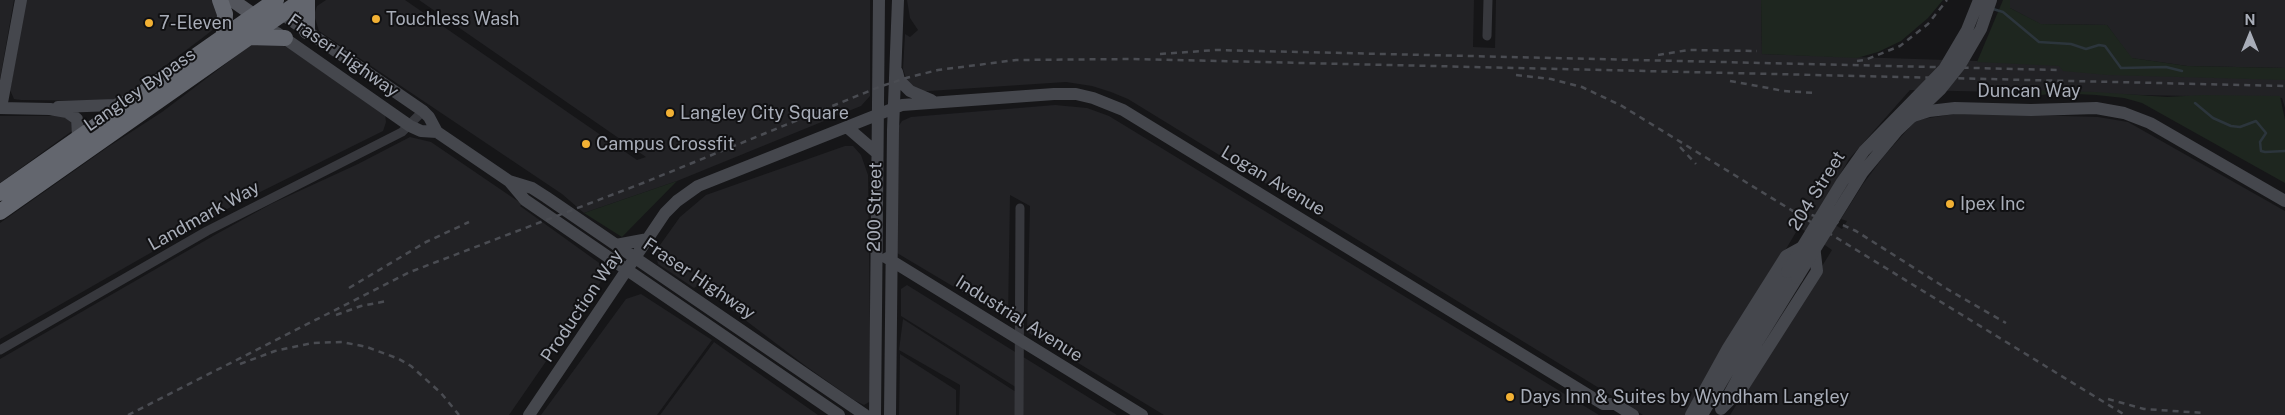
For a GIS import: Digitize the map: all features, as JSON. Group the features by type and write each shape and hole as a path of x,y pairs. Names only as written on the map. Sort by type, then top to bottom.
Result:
{"highway":[{"path":"220,0 226,14 224,34"},
{"name":"Langley Bypass","path":"0,193 224,34 272,5 302,0"},
{"path":"307,0 307,31"},
{"name":"Langley Bypass","path":"0,212 267,25 272,5"},
{"path":"248,37 285,38"}],"main road":[{"path":"21,0 0,108 50,109 67,112 75,117 78,124 78,137"},
{"name":"Fraser Highway","path":"232,0 410,126 421,131 437,132"},
{"name":"200 Street","path":"875,415 879,0"},
{"name":"200 Street","path":"890,415 894,82 896,72 898,0"},
{"name":"204 Street","path":"1719,412 1842,182 1864,151 1944,69 1968,30 1979,0"},
{"name":"204 Street","path":"1702,415 1792,275 1862,173 1893,136 1940,90 1960,65 1981,29 1991,0"},
{"name":"Fraser Highway","path":"272,5 423,111 437,132 509,181 525,200 839,415"},
{"path":"896,72 899,80 910,91 939,102"},
{"name":"Logan Avenue","path":"878,114 906,104 1054,94 1076,94 1112,104 1605,410 1615,404 1633,415"},
{"path":"50,109 70,105 115,105 132,100"},
{"name":"Duncan Way","path":"1814,240 1858,169 1899,122 1914,115 1949,109 2031,110 2080,108 2124,113 2150,123 2285,201"},
{"name":"Production Way","path":"529,415 665,213 677,201 698,186 848,128 878,114"},
{"path":"848,128 877,153"},
{"name":"Fraser Highway","path":"509,181 532,188 865,415"},
{"path":"616,245 648,239"},
{"path":"1691,415 1728,348 1786,256 1814,240 1817,271 1744,387 1719,412"},
{"name":"Industrial Avenue","path":"877,252 1142,415"}],"street":[{"path":"1487,36 1488,0"},
{"name":"Landmark Way","path":"0,350 207,231 276,194 358,156 410,126 423,111"},
{"path":"1019,415 1020,208"}],"shaded area":[{"path":"0,0 14,0 0,79"},
{"path":"26,0 217,0 218,23 215,28 201,39 125,96 109,101 21,100 14,99 10,90"},
{"path":"326,0 405,0 637,160 646,157 419,0 870,0 870,96 861,106 677,181 584,213 562,194 319,31 314,15 317,6"},
{"path":"907,0 1474,0 1473,47 1495,48 1496,0 1761,0 1762,54 2285,71 2285,108 2282,98 1910,90 1849,159 1817,214 1842,229 1847,221 1841,219 1863,184 1884,156 1916,120 1961,113 2098,117 2128,122 2285,211 2285,415 1730,415 1832,250 1799,227 1688,415 1643,415 1128,99 1092,86 1066,82 929,91 921,91 908,84 903,69 905,34 910,37 918,30 910,18"},
{"path":"1761,0 1943,0 1928,18 1901,41 1878,52 1857,58 1762,54"},
{"path":"2003,0 2010,0 2010,8 2041,24 2107,25 2132,58 2187,66 2285,68 2285,80 2107,75 2063,71 2059,66 1977,62"},
{"path":"2010,0 2285,0 2285,68 2187,66 2131,58 2107,25 2040,24 2010,8"},
{"path":"273,40 288,48 385,114 386,122 383,131 236,204 0,339 0,223 108,147 162,112 252,44"},
{"path":"2025,90 2167,97 2202,95 2280,96 2285,120 2285,183 2142,103 2124,98 2096,95 2056,93 2027,97"},
{"path":"1055,105 1087,108 1109,116 1599,415 1164,415 1027,332 1030,206 1010,195 1008,319 897,253 898,127 902,121 911,117"},
{"path":"54,114 64,116 71,122 72,131 0,183 0,116 51,116"},
{"path":"410,137 431,142 522,204 520,206 609,270 509,415 0,415 0,359 271,204 358,164"},
{"path":"845,146 853,146 861,155 868,175 871,401 864,405 807,367 699,285 694,288 658,264 655,252 680,217 706,195"},
{"path":"677,181 622,237 584,213"},
{"path":"907,285 1117,415 1022,415 1022,391 901,316 901,289"},
{"path":"641,294 712,340 657,415 541,415 626,299"},
{"path":"903,319 1016,392 1017,415 959,415 960,385 899,350"},
{"path":"714,342 818,415 660,415"},
{"path":"900,354 956,390 956,415 899,415"}],"waterway":[{"path":"1993,9 2003,12 2039,42 2071,44 2086,49 2099,45 2105,46 2121,68 2166,67 2182,71"},
{"path":"2195,103 2213,118 2231,126 2240,127 2256,121 2266,133 2260,142 2261,151 2285,151"}],"railway":[{"path":"1857,61 1865,60 1900,46 1928,24 1947,0"},
{"path":"1160,54 1216,50 2059,70"},
{"path":"1658,55 1688,50 1757,51"},
{"path":"128,415 410,272 643,183 879,87 938,70 1016,60 1133,59 2285,86"},
{"path":"1516,75 1551,79 1582,87 1622,106 2125,415"},
{"path":"1730,81 1784,91 1815,93"},
{"path":"1680,147 1696,164"},
{"path":"1801,212 1836,222 1856,231 1952,292 2006,323"},
{"path":"349,288 426,242 469,222"},
{"path":"336,315 361,306 387,301"},
{"path":"240,364 275,351 312,343 342,342 367,347 399,359 411,366 441,393 459,415"},
{"path":"2108,399 2144,409 2204,413"}],"place":[{"name":"Touchless Wash","path":"376,19"},
{"name":"7-Eleven","path":"149,23"},
{"name":"Langley City Square","path":"670,113"},
{"name":"Campus Crossfit","path":"586,144"},
{"name":"Ipex Inc","path":"1950,204"},
{"name":"Days Inn & Suites by Wyndham Langley","path":"1510,397"}]}
